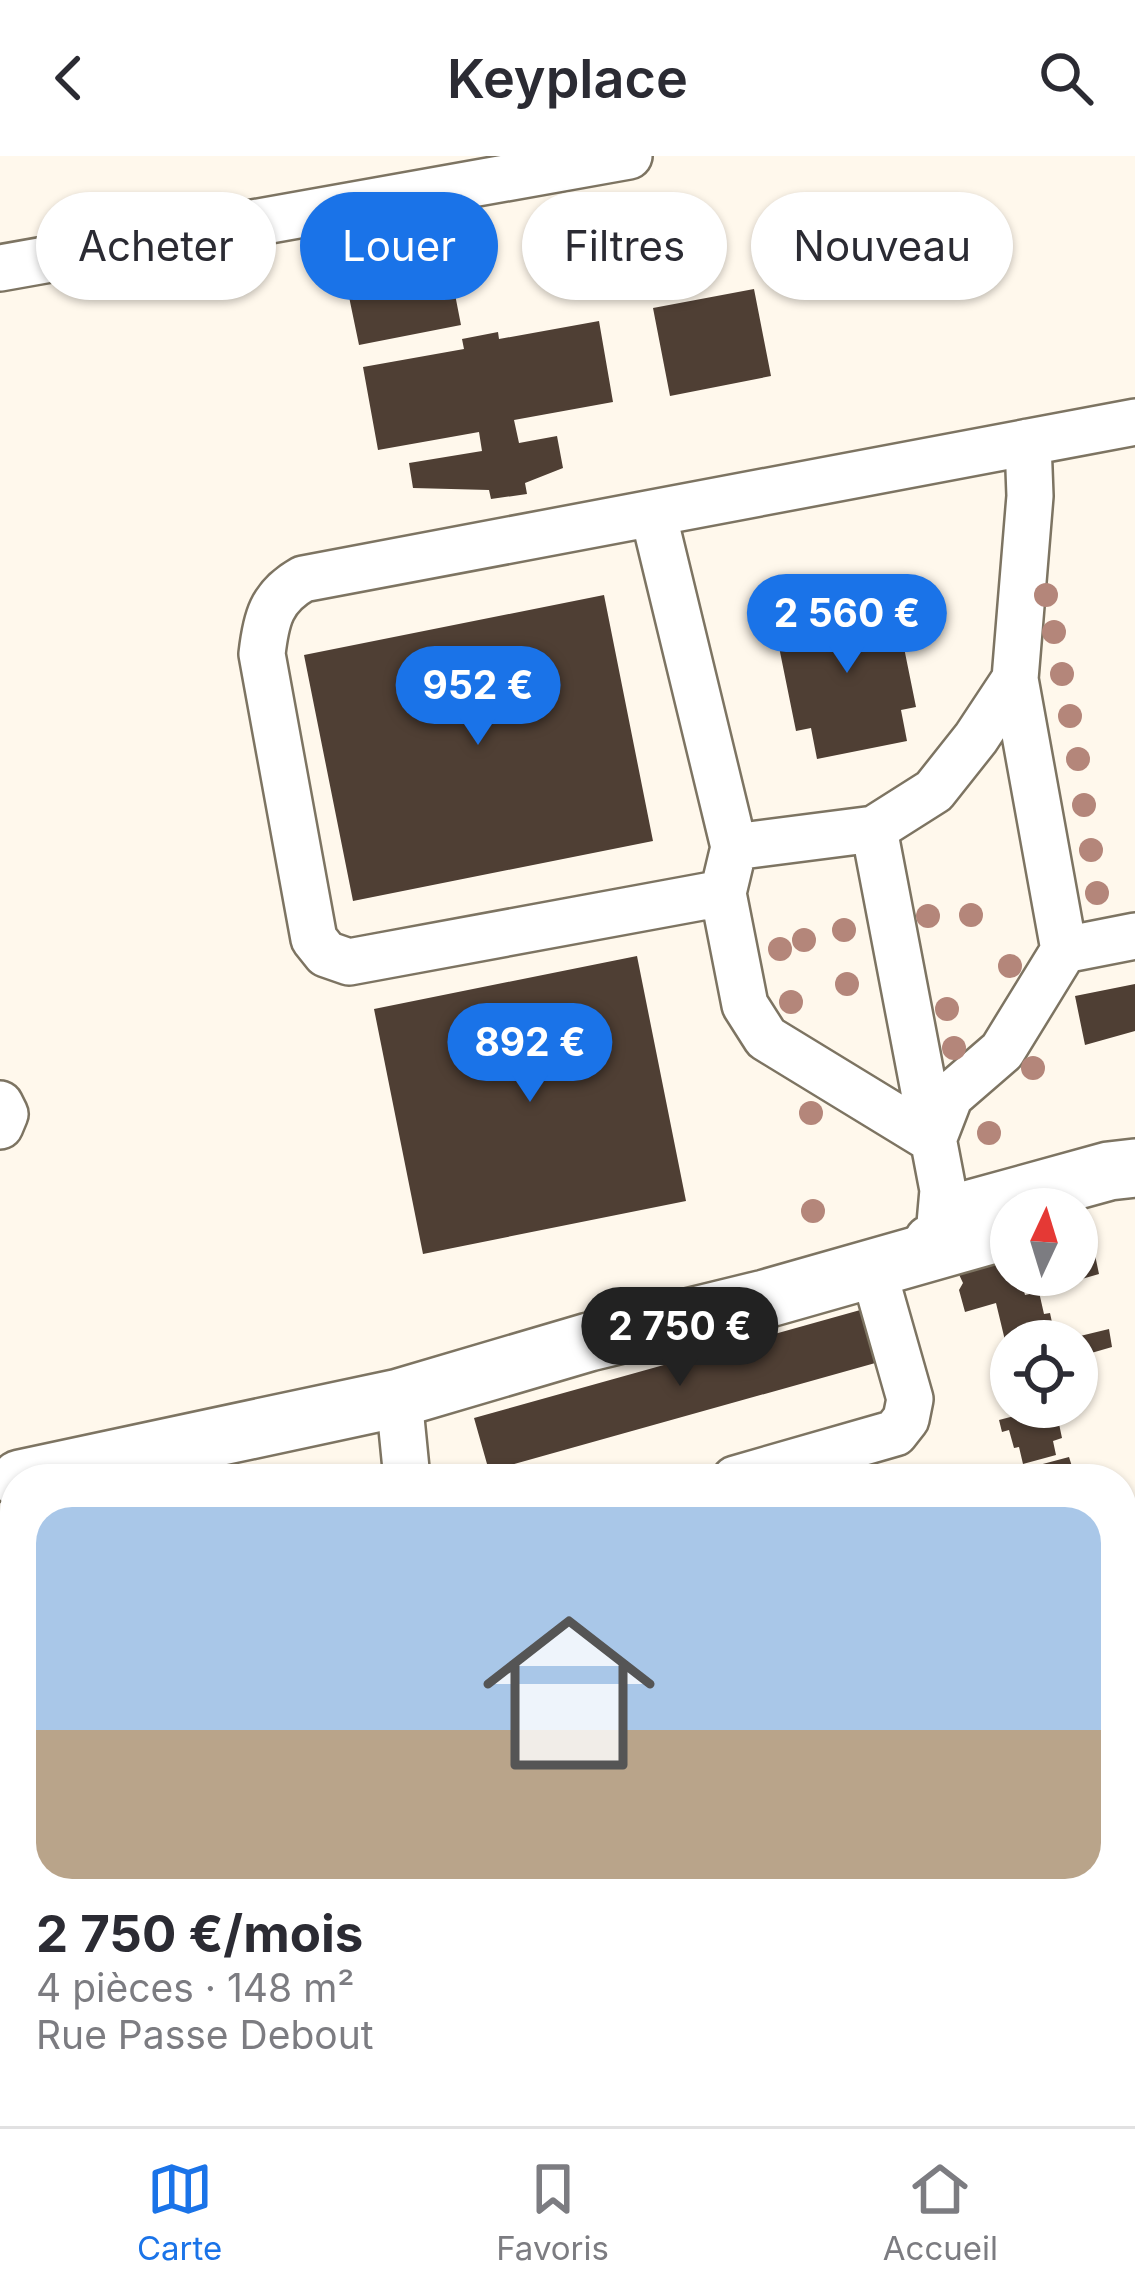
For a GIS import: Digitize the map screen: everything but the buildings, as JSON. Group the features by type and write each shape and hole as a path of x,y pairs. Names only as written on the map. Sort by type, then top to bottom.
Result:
{"main road":[{"path":"589,1342 825,1249 972,1216 1135,1168"},
{"path":"1098,1205 1135,1194"},
{"path":"92,1464 399,1398 589,1342 848,1276 972,1216"}],"street":[{"path":"0,268 629,156"},
{"path":"723,893 350,962 326,954 314,939 262,654 266,617 282,591 303,579 1135,422"},
{"path":"933,1140 950,1096 1002,1051 1064,950 1016,679 1030,496 1028,442"},
{"path":"653,513 734,847 723,893 745,1006 766,1038 933,1140"},
{"path":"734,847 874,830 934,791 1016,679"},
{"path":"874,830 933,1140 972,1216"},
{"path":"1064,950 1135,936"},
{"path":"0,1103 5,1114 0,1126"},
{"path":"787,1464 895,1433 906,1419 910,1399 848,1276"},
{"path":"399,1398 405,1464"}]}
